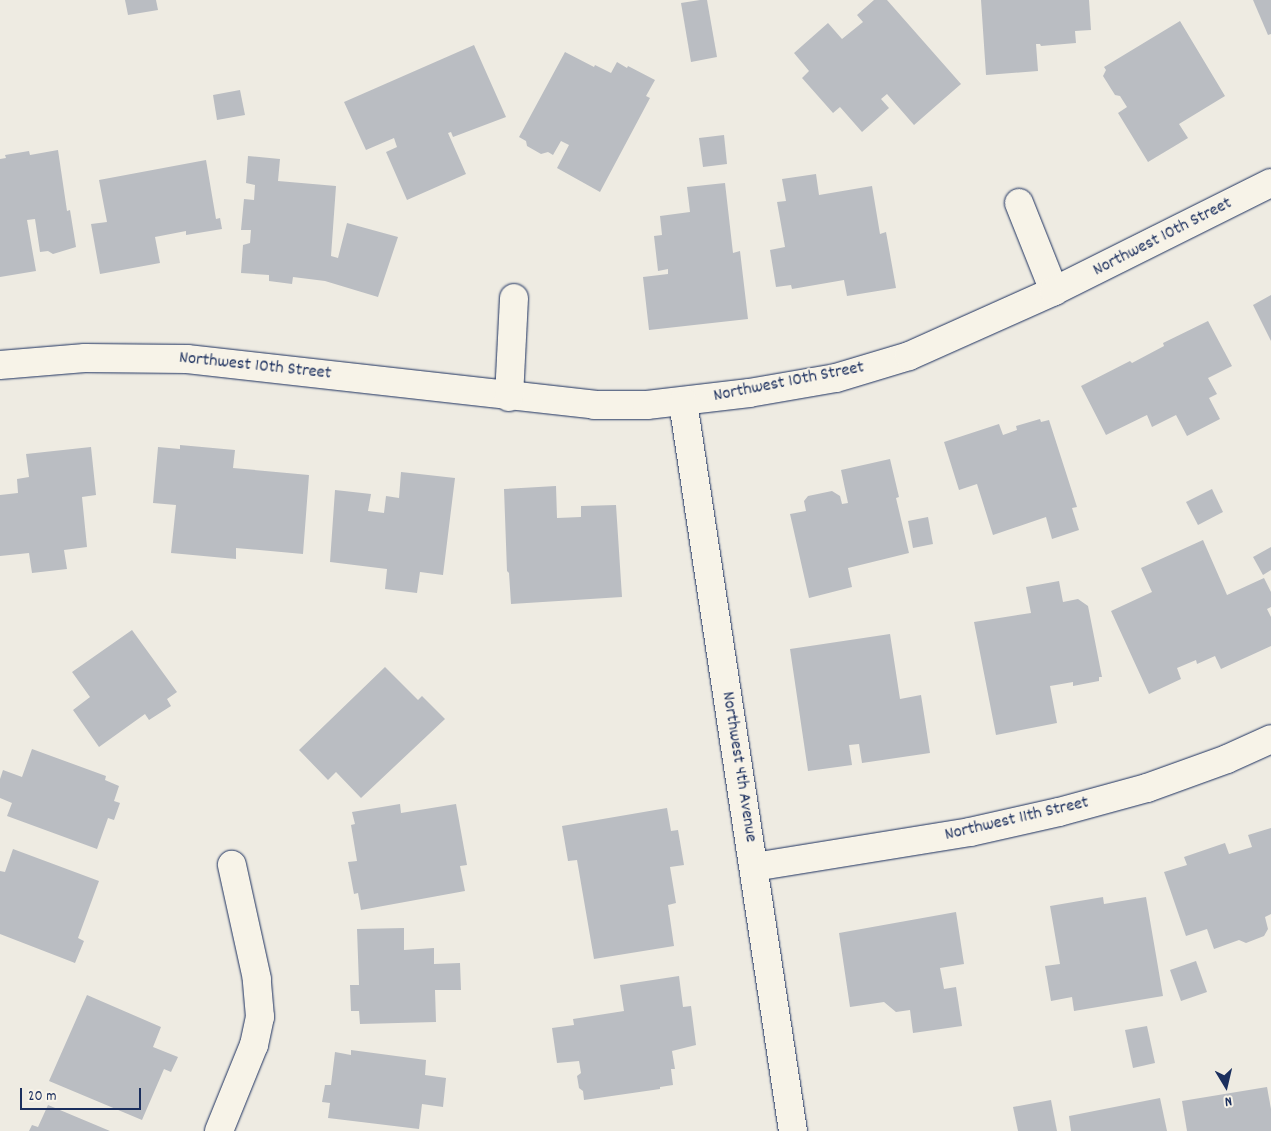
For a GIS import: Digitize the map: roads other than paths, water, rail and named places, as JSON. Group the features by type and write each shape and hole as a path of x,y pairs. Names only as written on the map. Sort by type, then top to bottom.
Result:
{"street":[{"name":"Northwest 10th Street","path":"0,365 85,358 187,359 289,369 509,397 594,405 647,405 683,402 836,378 926,349 1054,291 1271,183"},
{"path":"1018,203 1054,291"},
{"path":"509,397 514,298"},
{"name":"Northwest 4th Avenue","path":"683,402 793,1131"},
{"name":"Northwest 11th Street","path":"754,867 970,832 1058,812 1147,788 1227,759 1271,739"},
{"path":"219,1131 254,1046 260,1017 254,959 232,865"}]}
